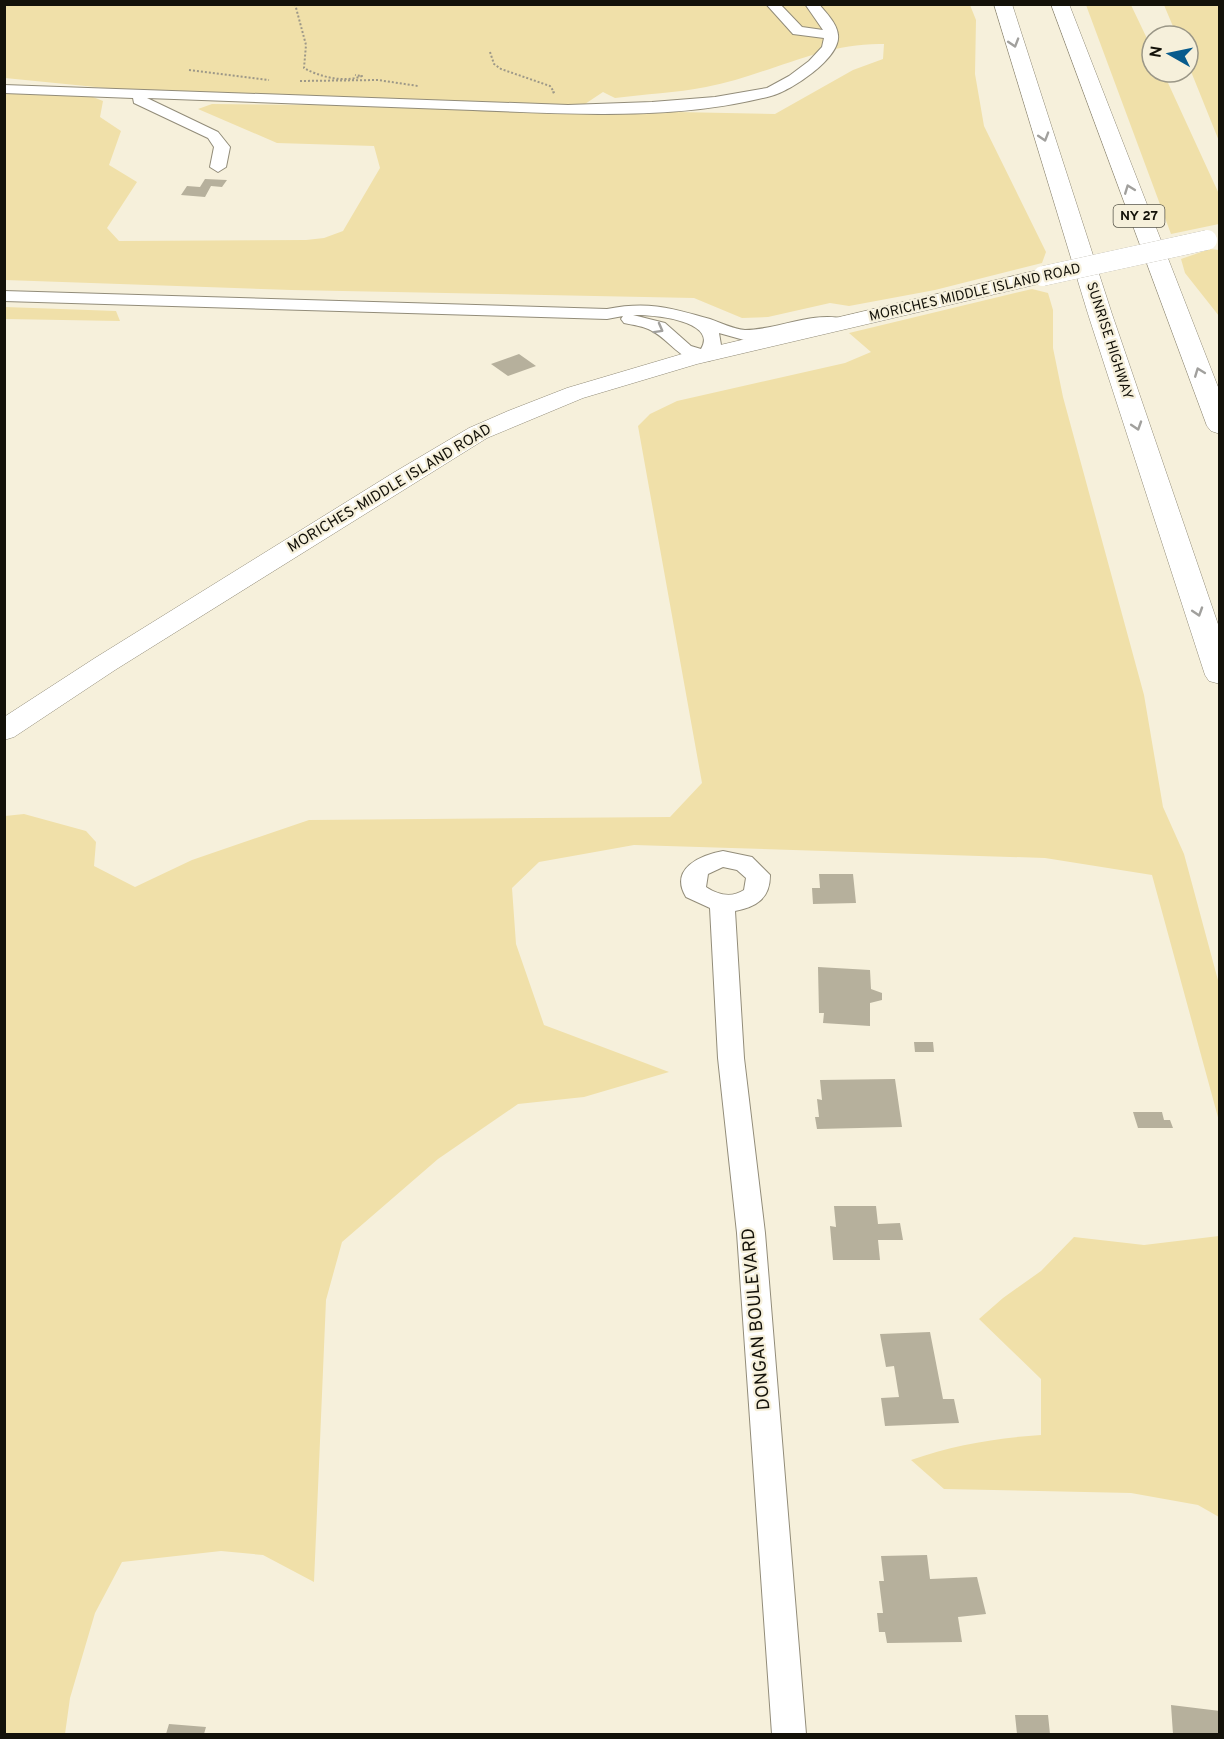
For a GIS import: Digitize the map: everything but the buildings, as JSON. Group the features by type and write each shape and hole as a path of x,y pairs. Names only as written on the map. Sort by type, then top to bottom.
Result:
{"highway":[{"name":"SUNRISE HIGHWAY","path":"1003,4 1100,314 1220,675"},
{"name":"NY 27","path":"1059,4 1220,426"}],"main road":[{"name":"MORICHES MIDDLE ISLAND ROAD","path":"849,323 1213,238"},
{"name":"MORICHES-MIDDLE ISLAND ROAD","path":"4,731 105,664 345,513 478,433 575,393 705,356 849,323"}],"street":[{"path":"772,4 798,31 831,36"},
{"path":"4,89 568,109 649,108 707,103 772,91 803,74 829,50 831,36 828,23 811,4"},
{"path":"124,94 213,135 222,147 218,167"},
{"path":"4,296 607,314 635,309 680,315 744,335 803,325 849,323"},
{"path":"607,314 659,327 685,350 705,356 712,345 712,336 701,323"},
{"name":"DONGAN BOULEVARD","path":"722,904 731,1058 751,1233 789,1734"}],"path":[{"path":"295,4 306,45 304,68 311,73 324,76 356,79 362,76 355,75"},
{"path":"490,52 494,64 501,69 550,86 554,92 545,96"},
{"path":"189,70 271,80"},
{"path":"292,81 371,81 411,84 421,88"}],"shaded area":[{"path":"5,4 970,5 976,20 975,74 984,126 1046,252 1042,263 935,290 849,306 830,303 768,317 742,318 694,298 291,290 5,280 5,92 93,97 103,101 100,117 121,131 109,165 137,182 107,228 119,241 324,238 343,231 380,168 374,146 277,143 198,109 212,104 321,105 176,95 5,78","holes":["884,44 883,59 853,70 775,114 576,110 603,92 615,98 706,87 838,48"]},
{"path":"1086,5 1131,5 1140,24 1140,84 1169,84 1219,194 1219,224 1171,234"},
{"path":"1164,5 1219,5 1219,141 1196,84 1200,84 1200,24 1172,24"},
{"path":"1210,249 1219,250 1219,316 1185,273 1181,259"},
{"path":"1032,289 1048,293 1053,310 1053,348 1063,397 1144,695 1163,807 1184,854 1219,984 1219,1121 1152,875 1045,858 634,845 539,862 512,888 516,944 544,1025 669,1072 584,1097 518,1104 438,1159 342,1242 326,1300 314,1582 263,1555 221,1551 122,1562 95,1613 70,1698 65,1734 5,1734 5,816 24,814 86,831 96,842 94,866 135,887 192,860 309,820 670,817 702,783 638,426 650,414 677,401 845,363 871,352 849,333"},
{"path":"5,307 116,311 120,321 5,319"},
{"path":"1219,1236 1219,1517 1198,1505 1131,1493 944,1489 911,1460 975,1443 1041,1435 1041,1379 979,1319 1003,1298 1041,1271 1074,1237 1144,1245"}]}
